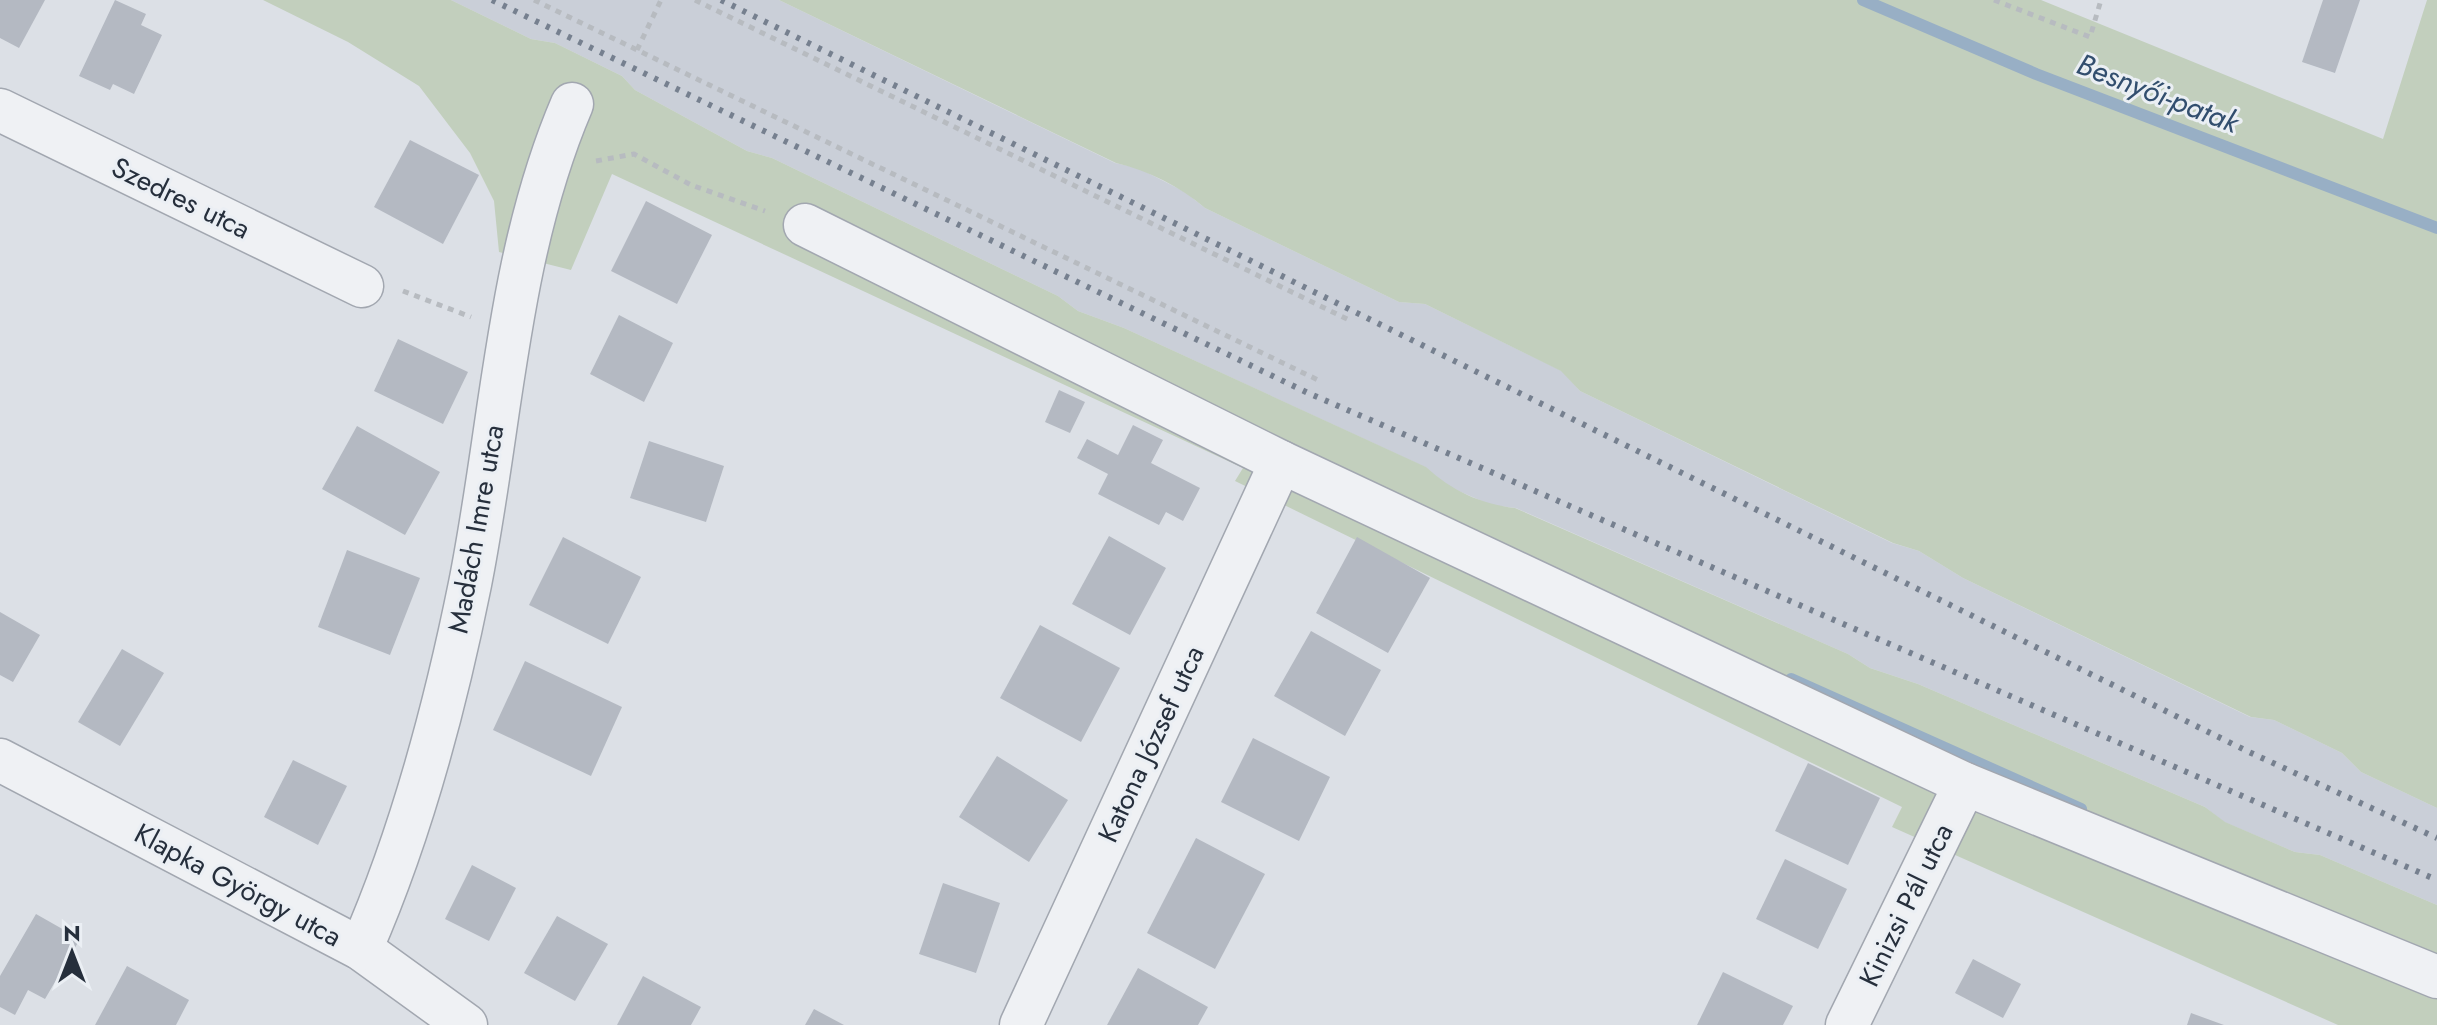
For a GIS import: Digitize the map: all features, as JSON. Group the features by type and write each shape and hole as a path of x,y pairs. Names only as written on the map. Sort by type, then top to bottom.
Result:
{"street":[{"name":"Madách Imre utca","path":"361,949 389,885 434,736 470,584 510,333 543,180 572,104"},
{"name":"Szedres utca","path":"0,110 362,286"},
{"path":"805,225 1281,462 1965,784 2431,981"},
{"name":"Katona József utca","path":"1021,1025 1281,462"},
{"name":"Klapka György utca","path":"0,760 361,949 466,1025"},
{"name":"Kinizsi Pál utca","path":"1847,1025 1965,784"}],"path":[{"path":"534,0 1320,381"},
{"path":"637,50 661,0"},
{"path":"695,0 1349,320"},
{"path":"1994,0 2090,37 2101,0"},
{"path":"543,180 610,156 634,154 691,185 805,225"},
{"path":"362,286 410,291 510,333"}],"shaded area":[{"path":"451,0 779,0 1115,163 1138,168 1185,192 1205,208 1399,302 1425,304 1562,371 1580,391 1892,543 1919,551 1963,578 2250,717 2274,720 2342,753 2361,772 2437,808 2437,905 2320,855 2295,852 2224,822 2205,807 1918,684 1870,668 1848,654 1516,508 1491,505 1445,485 1425,467 1124,328 1078,311 1058,296 772,158 747,151 635,90 622,76 555,43 531,39"}],"green space":[{"path":"263,0 451,0 531,39 555,43 622,76 635,90 747,151 772,158 1058,296 1078,311 1124,328 1426,467 1468,495 1515,508 1848,654 1870,668 1918,684 2205,807 2225,822 2295,852 2320,855 2437,905 2437,1025 2338,1025 1892,827 1902,807 1235,481 1243,468 612,174 571,270 499,252 494,201 470,153 419,86 348,42"},
{"path":"779,0 2041,0 2383,139 2427,0 2437,0 2437,808 2361,772 2342,753 2274,720 2251,717 1963,578 1919,551 1893,543 1580,391 1561,371 1425,304 1399,302 1205,208 1163,180 1116,163"}],"building":[{"path":"0,0 45,0 19,48 0,38"},
{"path":"115,0 146,14 141,25 162,35 134,94 113,84 110,90 79,76"},
{"path":"2323,0 2360,0 2335,73 2302,62"},
{"path":"410,140 479,175 443,244 374,207"},
{"path":"646,201 712,235 677,304 611,271"},
{"path":"619,315 673,343 644,402 590,374"},
{"path":"398,339 468,372 443,424 374,391"},
{"path":"1059,390 1085,402 1070,433 1045,422"},
{"path":"1133,425 1163,440 1151,463 1200,488 1183,521 1166,512 1159,525 1098,494 1108,474 1077,458 1087,439 1118,455"},
{"path":"357,426 440,472 405,535 322,489"},
{"path":"649,441 724,466 706,522 630,498"},
{"path":"1109,536 1166,568 1130,635 1072,604"},
{"path":"563,537 641,577 608,644 529,605"},
{"path":"1357,537 1430,578 1388,653 1316,613"},
{"path":"347,550 420,578 390,655 318,627"},
{"path":"0,612 40,635 13,682 0,675"},
{"path":"1040,625 1120,668 1081,742 1000,698"},
{"path":"1311,631 1381,670 1345,736 1274,696"},
{"path":"122,649 164,673 120,746 78,722"},
{"path":"525,661 622,707 591,776 493,730"},
{"path":"1253,738 1330,777 1299,841 1221,802"},
{"path":"997,756 1068,800 1029,862 959,817"},
{"path":"293,760 347,786 318,845 264,817"},
{"path":"1808,763 1880,798 1848,865 1775,831"},
{"path":"1196,838 1265,874 1215,969 1147,933"},
{"path":"1785,859 1847,889 1818,949 1756,919"},
{"path":"472,865 516,888 489,941 445,919"},
{"path":"943,883 1000,903 976,973 919,954"},
{"path":"36,914 80,939 45,999 28,990 15,1015 0,1007 0,976"},
{"path":"557,916 608,944 575,1001 524,973"},
{"path":"1973,959 2021,984 2003,1018 1955,993"},
{"path":"127,966 189,1000 176,1025 95,1025"},
{"path":"1138,968 1208,1007 1198,1025 1107,1025"},
{"path":"1723,972 1793,1006 1783,1025 1697,1025"},
{"path":"643,976 701,1007 691,1025 617,1025"},
{"path":"814,1009 844,1025 805,1025"},
{"path":"2191,1013 2224,1025 2187,1025"}],"waterway":[{"name":"Besnyői-patak","path":"1863,0 2036,74 2437,228"},
{"path":"1791,679 2081,809"}],"railway":[{"path":"492,0 1308,393 2437,880"},
{"path":"721,0 2249,752 2437,838"}]}
